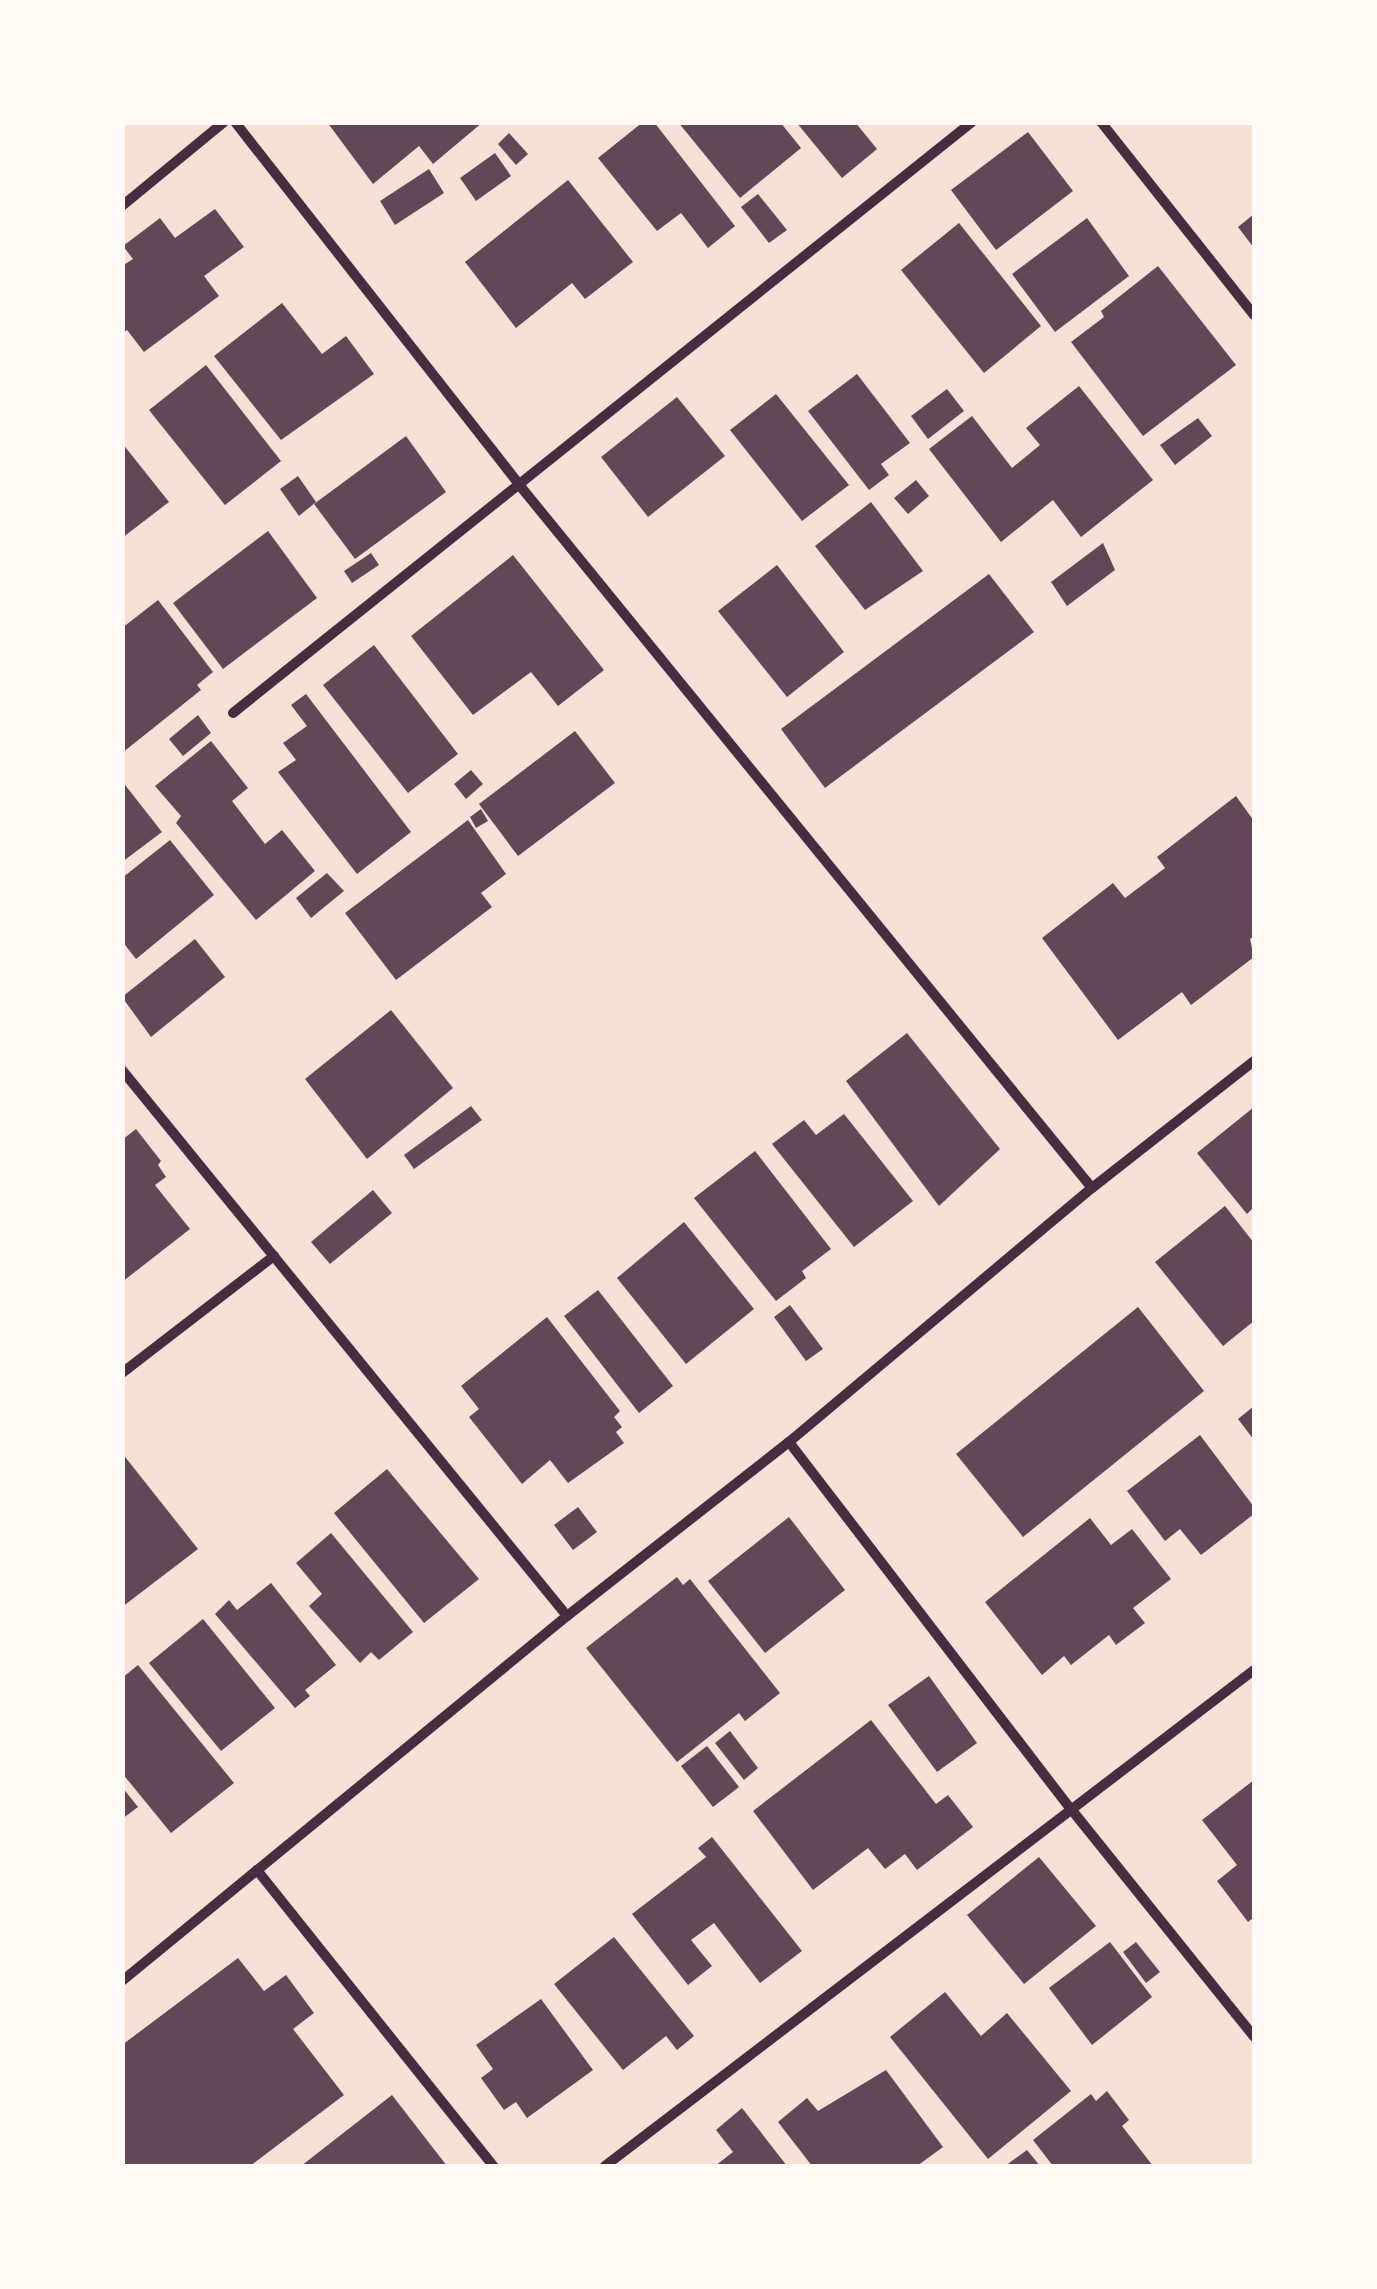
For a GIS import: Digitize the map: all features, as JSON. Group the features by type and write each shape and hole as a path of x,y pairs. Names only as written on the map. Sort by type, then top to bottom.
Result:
{"street":[{"path":"122,206 224,122"},
{"path":"234,122 521,486 1092,1188"},
{"path":"233,713 972,122"},
{"path":"1100,122 1254,315"},
{"path":"122,1981 567,1616 789,1442 1092,1188 1254,1061"},
{"path":"122,1070 567,1616"},
{"path":"122,1373 274,1256"},
{"path":"789,1442 1070,1810 1254,2037"},
{"path":"604,2166 1254,1670"},
{"path":"257,1870 493,2166"}],"building":[{"path":"327,122 483,122 433,164 419,146 373,184"},
{"path":"643,122 654,122 735,226 708,248 681,213 657,231 598,158"},
{"path":"678,122 780,122 801,148 740,198"},
{"path":"796,122 855,122 877,149 842,178"},
{"path":"1028,132 1073,191 996,250 951,190"},
{"path":"509,133 528,154 516,165 498,144"},
{"path":"495,153 511,176 476,201 460,178"},
{"path":"429,169 444,193 395,225 380,201"},
{"path":"568,180 633,262 585,299 572,283 516,328 465,262"},
{"path":"758,194 787,230 769,243 741,207"},
{"path":"215,209 244,247 204,276 219,296 144,352 127,330 122,334 122,266 133,259 123,246 160,218 175,238"},
{"path":"1254,214 1254,248 1238,227"},
{"path":"1087,218 1129,276 1055,332 1012,274"},
{"path":"959,223 1041,326 984,373 901,270"},
{"path":"1158,266 1236,365 1143,436 1071,342 1104,317 1101,311"},
{"path":"282,303 322,354 346,336 374,374 281,440 214,356"},
{"path":"206,365 281,461 225,505 149,410"},
{"path":"857,374 910,443 881,464 889,475 869,490 808,411"},
{"path":"1079,386 1153,480 1081,537 1053,500 1001,542 929,449 972,416 1012,468 1040,445 1026,428"},
{"path":"947,389 964,411 928,439 911,416"},
{"path":"776,394 849,485 802,521 730,430"},
{"path":"677,397 725,456 648,517 601,457"},
{"path":"1198,418 1212,436 1175,465 1160,445"},
{"path":"406,436 446,492 355,559 314,504"},
{"path":"122,443 169,502 122,538"},
{"path":"298,476 316,502 299,516 280,489"},
{"path":"916,480 929,496 908,514 894,498"},
{"path":"871,502 923,571 865,610 815,546"},
{"path":"268,531 317,598 223,669 173,603"},
{"path":"1103,543 1115,570 1067,606 1051,582"},
{"path":"371,553 379,565 352,583 344,571"},
{"path":"513,555 604,670 558,706 531,672 473,715 411,636"},
{"path":"777,565 844,652 787,697 718,611"},
{"path":"989,574 1034,632 825,788 781,729"},
{"path":"158,600 213,672 197,685 201,690 122,753 122,628"},
{"path":"374,645 458,754 408,793 323,685"},
{"path":"306,694 411,832 357,874 278,772 296,760 283,743 307,726 291,705"},
{"path":"198,715 211,733 183,756 169,739"},
{"path":"575,731 615,783 518,856 479,804"},
{"path":"211,741 248,788 232,801 265,844 282,830 315,871 256,920 176,823 181,816 155,786"},
{"path":"471,770 483,784 466,799 454,784"},
{"path":"122,781 162,832 122,862"},
{"path":"1236,796 1254,821 1254,936 1250,939 1254,957 1191,1005 1182,992 1118,1040 1042,938 1113,883 1125,898 1165,868 1157,857"},
{"path":"481,809 488,821 476,828 470,817"},
{"path":"468,820 506,874 481,893 492,907 396,980 345,913"},
{"path":"170,840 214,895 136,959 122,941 122,878"},
{"path":"327,873 344,891 311,918 296,898"},
{"path":"195,939 225,977 151,1037 122,997"},
{"path":"391,1010 453,1088 367,1159 305,1079"},
{"path":"907,1033 1000,1149 939,1206 846,1081"},
{"path":"471,1106 482,1120 414,1169 404,1155"},
{"path":"1254,1107 1254,1207 1247,1214 1197,1153"},
{"path":"844,1114 913,1201 854,1247 772,1144 804,1120 816,1135"},
{"path":"136,1129 161,1161 158,1165 166,1177 155,1185 190,1229 122,1282 122,1140"},
{"path":"755,1151 831,1249 802,1271 806,1278 776,1301 694,1198"},
{"path":"373,1190 392,1213 330,1264 311,1242"},
{"path":"1225,1206 1254,1243 1254,1321 1223,1346 1155,1262"},
{"path":"684,1222 754,1309 686,1364 617,1278"},
{"path":"598,1290 673,1386 639,1413 564,1316"},
{"path":"790,1305 823,1349 806,1361 774,1317"},
{"path":"1138,1307 1204,1391 1023,1537 956,1454"},
{"path":"547,1317 620,1411 614,1417 622,1427 616,1432 624,1443 568,1483 550,1460 522,1484 469,1417 479,1409 461,1386"},
{"path":"1254,1406 1254,1440 1238,1419"},
{"path":"1200,1435 1254,1507 1254,1514 1201,1555 1180,1529 1165,1541 1127,1491"},
{"path":"122,1453 198,1549 122,1607"},
{"path":"387,1469 479,1579 424,1623 334,1513"},
{"path":"578,1507 597,1532 573,1550 554,1525"},
{"path":"789,1517 845,1590 765,1653 708,1581"},
{"path":"1090,1518 1111,1545 1132,1529 1171,1579 1133,1608 1145,1623 1116,1645 1109,1635 1071,1665 1064,1656 1042,1675 985,1602"},
{"path":"331,1533 413,1632 379,1660 371,1652 360,1663 309,1606 322,1594 296,1563"},
{"path":"677,1577 683,1585 690,1579 780,1693 745,1721 739,1713 677,1762 586,1648"},
{"path":"271,1583 336,1665 305,1690 310,1696 295,1708 215,1614 229,1600 237,1610"},
{"path":"203,1619 275,1708 221,1751 149,1663"},
{"path":"138,1665 234,1783 171,1833 122,1773 122,1678"},
{"path":"929,1676 977,1743 937,1772 888,1705"},
{"path":"871,1720 936,1804 948,1795 973,1827 917,1870 905,1854 885,1869 868,1848 813,1890 753,1811"},
{"path":"730,1731 758,1768 744,1780 715,1743"},
{"path":"707,1746 739,1787 713,1807 681,1766"},
{"path":"1254,1780 1254,1917 1248,1922 1217,1881 1237,1865 1202,1820"},
{"path":"122,1787 138,1807 122,1819"},
{"path":"712,1837 802,1951 760,1983 714,1923 691,1940 712,1966 688,1985 632,1914 706,1857 698,1848"},
{"path":"1039,1857 1096,1926 1024,1984 967,1915"},
{"path":"614,1937 694,2036 677,2050 666,2036 623,2070 554,1984"},
{"path":"1110,1942 1152,1997 1092,2045 1049,1988"},
{"path":"1136,1942 1160,1972 1146,1983 1123,1952"},
{"path":"238,1958 264,1991 286,1975 314,2013 293,2029 344,2095 250,2166 122,2166 122,2045"},
{"path":"945,1992 981,2036 1007,2013 1071,2091 988,2159 890,2037"},
{"path":"541,1999 593,2070 527,2118 516,2102 504,2110 481,2078 493,2069 476,2045"},
{"path":"886,2070 943,2147 917,2166 812,2166 778,2122 807,2098 818,2111"},
{"path":"1107,2091 1129,2120 1122,2126 1153,2166 1053,2166 1033,2140 1091,2094 1096,2101"},
{"path":"392,2095 447,2166 301,2166"},
{"path":"742,2108 787,2166 715,2166 733,2152 716,2130"},
{"path":"1027,2150 1040,2166 1005,2166"}]}
